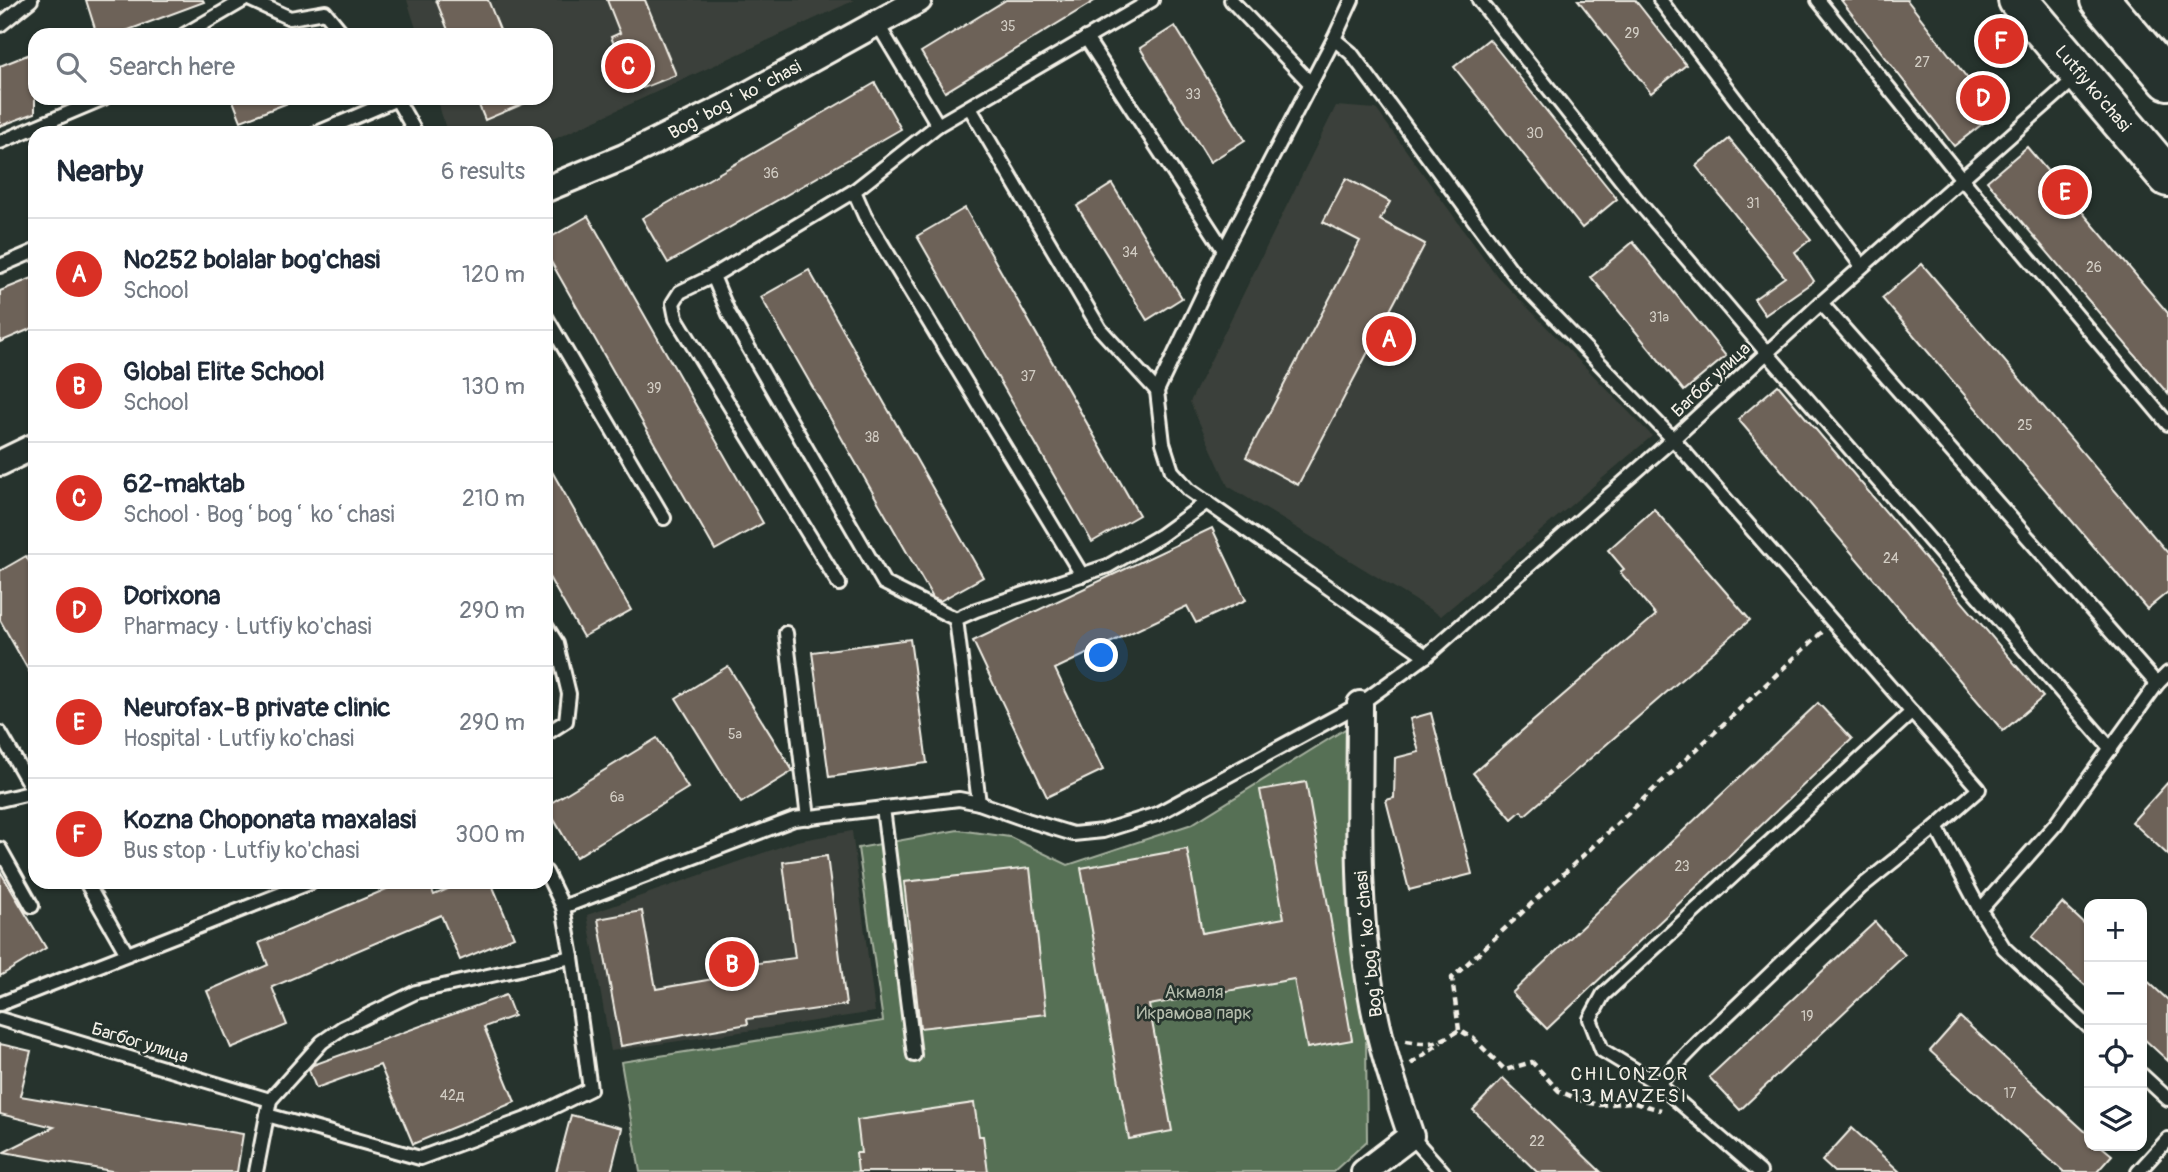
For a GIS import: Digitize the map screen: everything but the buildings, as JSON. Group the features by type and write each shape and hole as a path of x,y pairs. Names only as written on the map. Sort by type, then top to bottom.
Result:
{"main road":[{"name":"Lutfiy ko'chasi","path":"2018,0 2168,177"},
{"path":"2100,0 2168,80"}],"street":[{"name":"Bogʻbogʻ koʻchasi","path":"553,186 624,157 725,107 919,0"},
{"path":"0,463 28,449"},
{"name":"Bogʻbogʻ koʻchasi","path":"1360,704 1360,896 1371,991 1391,1078 1411,1136"},
{"path":"1364,1172 1411,1136"}],"lane":[{"path":"0,25 31,0"},
{"path":"196,28 244,0"},
{"path":"251,0 290,18 325,12 338,28"},
{"path":"839,584 676,318 673,303 680,292 713,276 854,191 938,125 1152,0"},
{"path":"1231,0 1311,84"},
{"path":"1352,0 1224,250 1157,391 1163,443 1172,471 1189,490 1426,656"},
{"path":"1479,0 1636,199 1766,353 2111,748"},
{"path":"1660,0 1862,266"},
{"path":"1818,0 1962,179 2168,424"},
{"path":"877,23 938,125"},
{"path":"1086,38 1224,250"},
{"path":"1334,39 1352,52 1517,278 1673,439 1979,789 1861,887 1658,1084"},
{"name":"Багбог улица","path":"563,907 794,819 959,799 1073,834 1103,831 1157,814 1360,704 1426,656 2079,75"},
{"path":"38,126 87,105"},
{"path":"333,126 383,105"},
{"path":"400,105 412,126"},
{"path":"970,108 1100,329 1157,391"},
{"path":"0,142 28,130"},
{"path":"854,191 865,216 1082,575"},
{"path":"0,266 28,254"},
{"path":"713,276 729,314 884,583 956,619"},
{"path":"1821,303 2157,684"},
{"path":"553,329 664,518"},
{"path":"956,619 1108,566 1160,536 1207,502"},
{"path":"956,619 979,803"},
{"path":"786,633 808,818"},
{"path":"553,637 569,694 566,722 553,730"},
{"path":"1980,910 2056,824 2157,684 2168,673"},
{"path":"1760,1172 1658,1084 1602,1050 1590,1019 1604,995 1912,712"},
{"path":"0,733 28,782"},
{"path":"0,800 28,794"},
{"path":"883,808 914,1055"},
{"path":"1936,827 1980,910 2004,948 2087,1025"},
{"path":"0,849 32,906"},
{"path":"267,1115 420,1158 537,1115 590,1089 563,907 553,886"},
{"path":"90,889 127,954"},
{"path":"0,1003 294,889"},
{"path":"256,1172 270,1100 322,1042 342,1028 406,996 572,957"},
{"name":"Багбог улица","path":"0,1019 270,1100"},
{"path":"2147,1080 2168,1099"},
{"path":"1411,1136 1443,1172"},
{"path":"2138,1172 2168,1139"}],"path":[{"path":"1459,1030 1452,978 1833,621"},
{"path":"1391,1078 1459,1030"},
{"path":"1459,1030 1473,1038 1505,1070 1532,1062 1559,1091 1585,1102 1600,1105 1631,1102 1699,1119"},
{"path":"1380,1038 1425,1044 1442,1042"}],"shaded area":[{"path":"407,0 855,0 553,140 553,126 445,126 439,105 553,105 553,28 416,28"},
{"path":"1336,106 1376,109 1497,276 1652,436 1441,616 1228,486 1190,402"},
{"path":"852,831 875,1012 611,1051 587,915 797,841"}],"green space":[{"name":"Акмаля Икрамова парк","path":"1363,718 1367,1141 1333,1172 640,1172 621,1062 883,1021 858,848 958,830 1010,837 1068,865 1192,824"}],"place":[{"name":"Kozna Choponata maxalasi","path":"2001,41"},
{"name":"62-maktab","path":"628,66"},
{"name":"Dorixona","path":"1983,98"},
{"name":"Neurofax-B private clinic","path":"2065,192"},
{"name":"№252 bolalar bog'chasi","path":"1389,339"},
{"name":"Global Elite School","path":"732,964"}],"district":[{"name":"CHILONZOR 13 MAVZESI","path":"1630,1085"}]}
